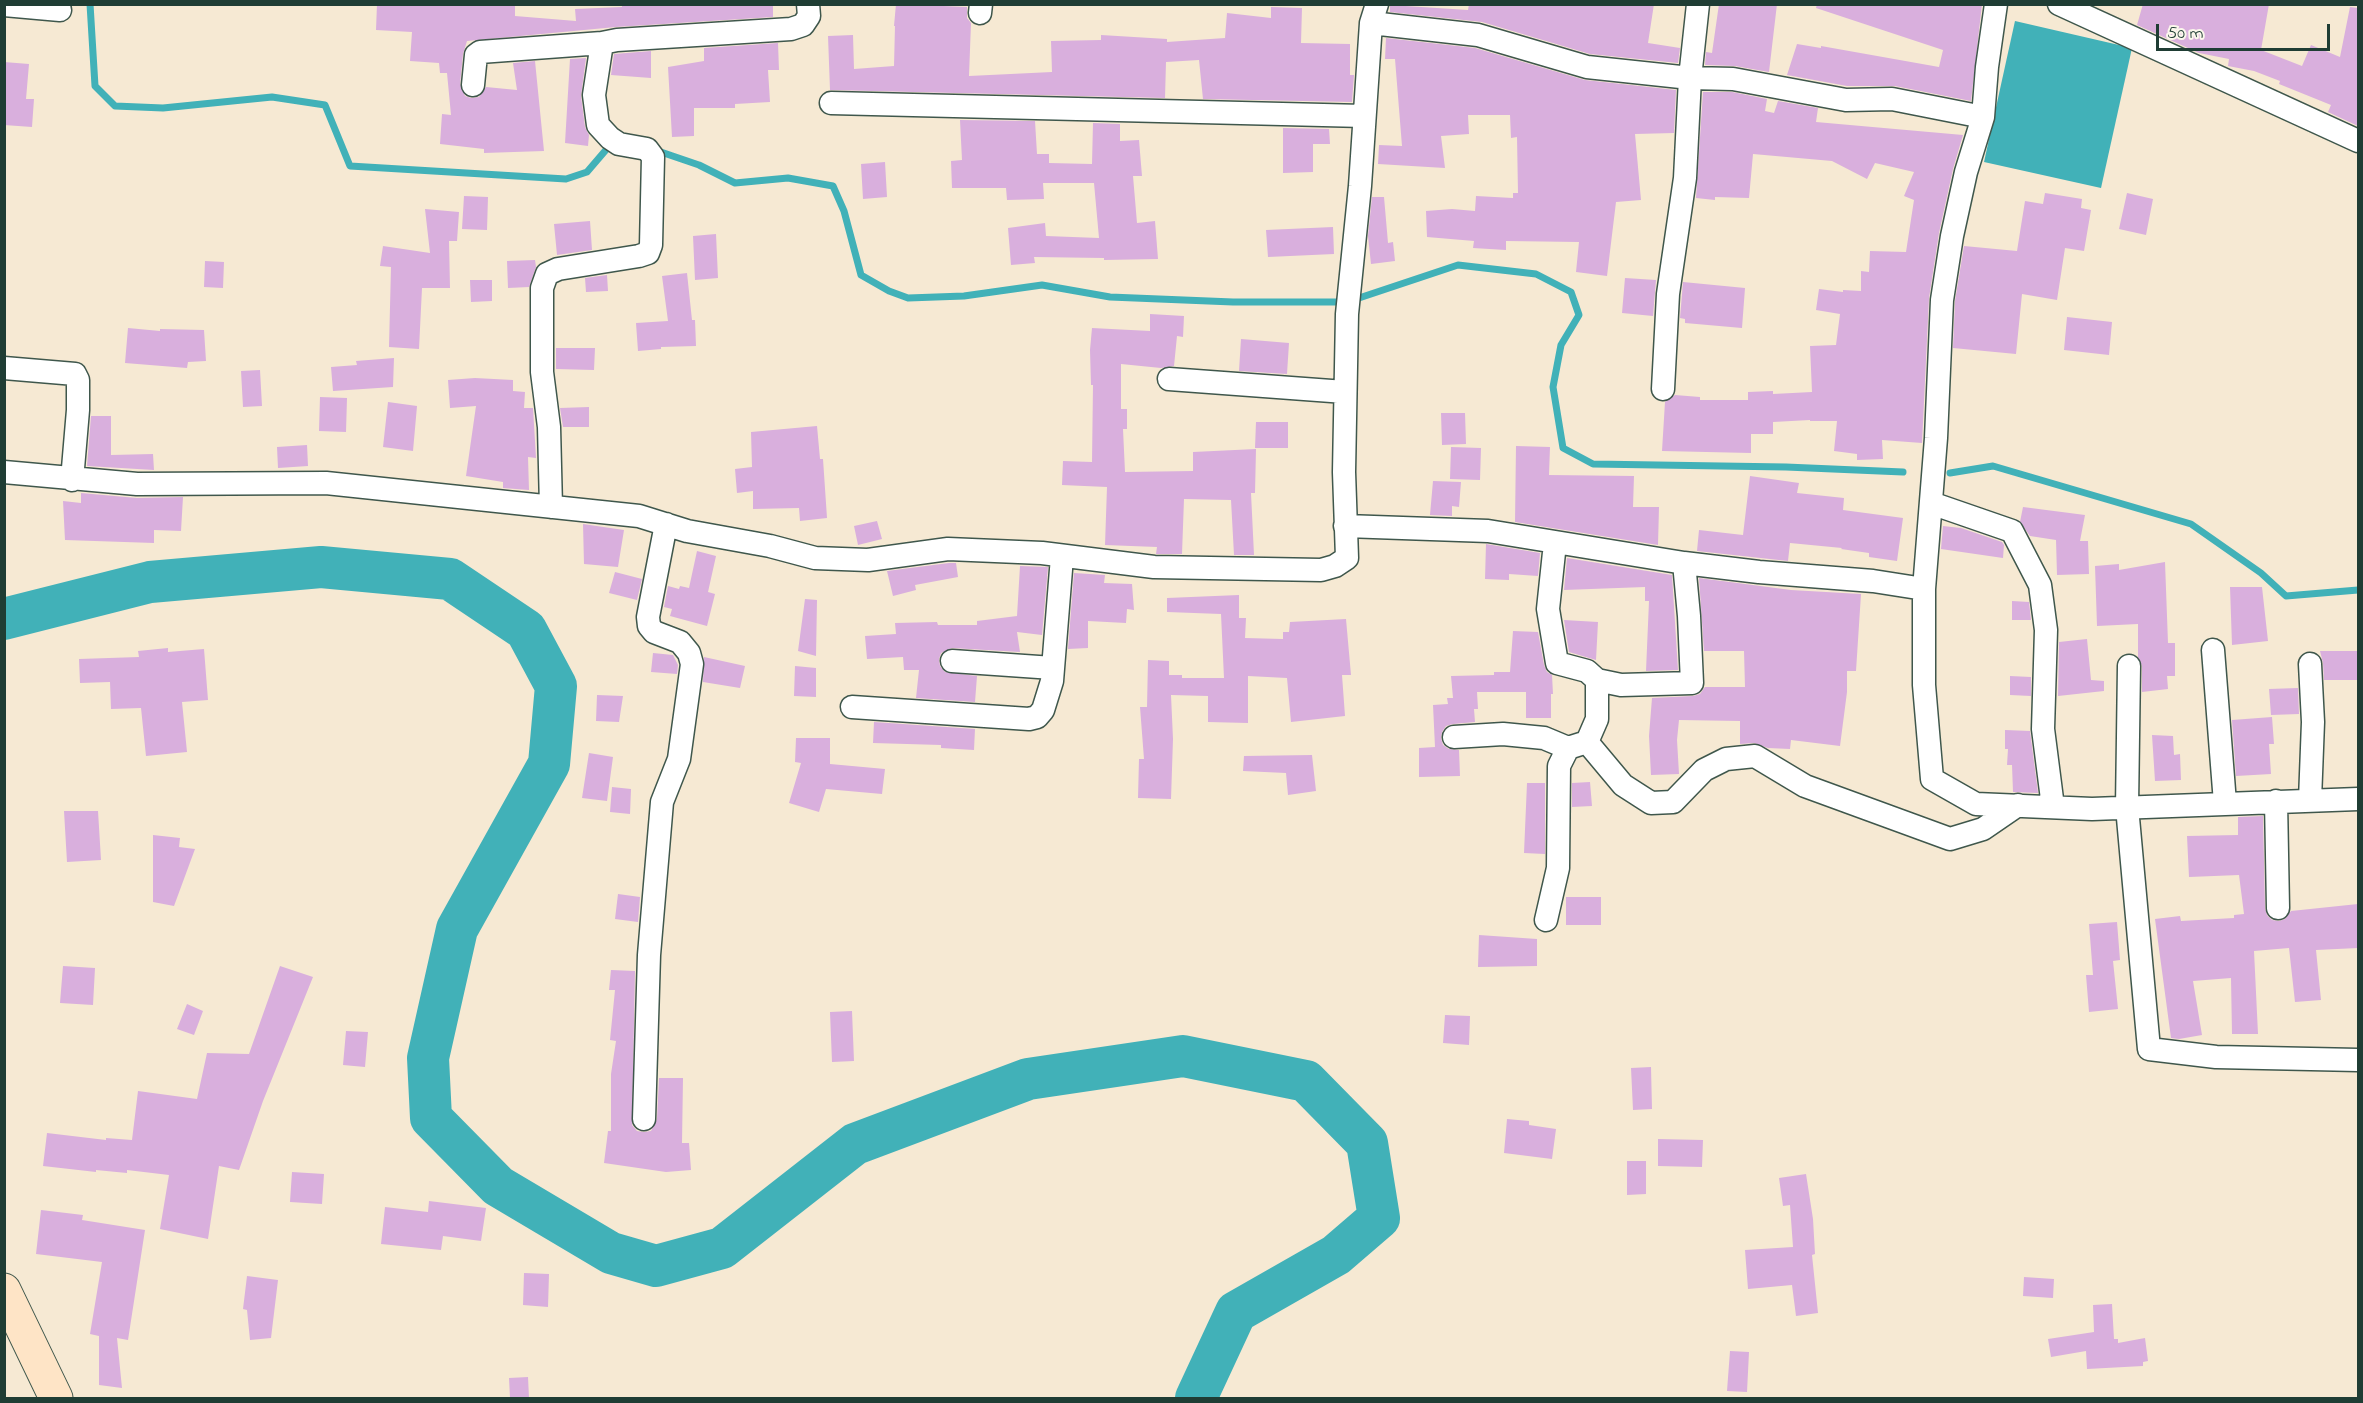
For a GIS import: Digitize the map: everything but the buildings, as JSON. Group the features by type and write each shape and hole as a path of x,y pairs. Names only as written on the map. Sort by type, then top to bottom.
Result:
{"main road":[{"path":"4,1290 56,1398"}],"street":[{"path":"473,85 476,55 480,51 791,29 802,25 809,16 808,4"},
{"path":"1664,389 1668,294 1685,178 1690,78 1698,4"},
{"path":"1996,4 1983,117 1966,172 1952,236 1942,300 1924,589 1924,685 1932,779 1976,804 2018,806 2127,807 2358,799"},
{"path":"2059,4 2358,141"},
{"path":"4,5 60,10"},
{"path":"4,472 72,480 138,484 327,483 639,516 687,531 770,546 815,558 868,560 948,549 1041,553 1154,567 1321,570 1335,566 1347,558 1345,392 1347,314 1374,14 1478,35 1587,67 1690,78 1733,80 1846,99 1892,99 1983,117"},
{"path":"551,507 549,427 542,372 542,288 547,274 558,269 639,256 648,253 651,245 653,157 647,149 619,144 598,125 594,95 602,43"},
{"path":"831,103 1364,116"},
{"path":"4,368 75,374 78,380 78,410 72,480"},
{"path":"1169,380 1345,392"},
{"path":"1931,503 2012,531 2040,585 2046,630 2043,729 2053,807"},
{"path":"644,1119 649,955 662,802 679,759 692,664 689,653 680,642 654,632 649,626 648,617 666,524"},
{"path":"1345,526 1488,531 1684,563 1759,572 1873,581 1924,589"},
{"path":"1554,543 1548,609 1557,663 1587,671 1597,680 1621,685 1692,683 1684,563"},
{"path":"852,706 1029,720 1038,717 1043,710 1052,681 1062,557"},
{"path":"2212,650 2225,803"},
{"path":"952,662 1053,668"},
{"path":"2310,664 2313,722 2310,800"},
{"path":"2129,666 2127,807 2149,1049 2216,1058 2358,1060"},
{"path":"1546,920 1558,868 1559,766 1578,745 1597,718 1597,680"},
{"path":"1454,737 1503,734 1544,738 1578,745 1623,785 1651,803 1673,801 1704,770 1726,759 1755,756 1805,786 1950,839 1983,829 2018,806"},
{"path":"2276,801 2277,908"}],"water":[{"path":"2015,21 2132,48 2101,188 1984,162"}],"waterway":[{"path":"90,4 95,86 115,106 163,108 272,97 325,105 350,166 566,179 587,172 611,144"},
{"path":"655,150 699,165 735,183 788,178 833,186 844,211 861,275 889,291 908,298 964,296 1042,285 1110,297 1233,302 1336,302"},
{"path":"1356,299 1458,265 1536,274 1571,292 1579,315 1561,345 1553,387 1563,448 1593,464 1786,467 1903,472"},
{"path":"1950,473 1993,466 2191,524 2261,573 2286,596 2358,590"},
{"path":"4,619 150,582 321,567 450,579 526,630 556,686 549,764 457,929 428,1058 431,1118 498,1186 611,1253 656,1266 722,1248 855,1144 1028,1079 1183,1056 1306,1081 1367,1143 1379,1218 1336,1255 1236,1312 1196,1398"}]}
